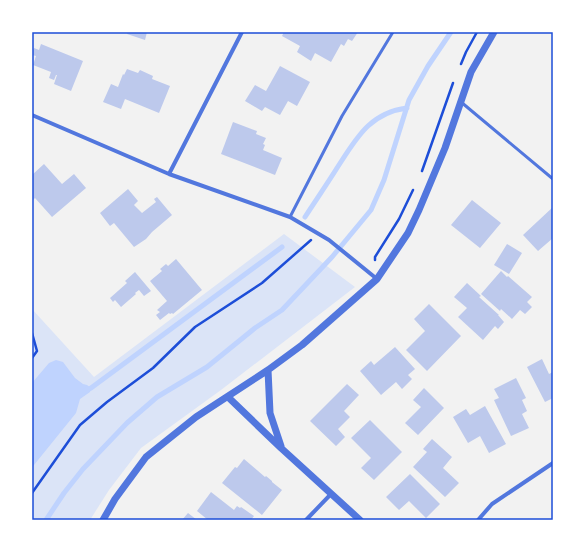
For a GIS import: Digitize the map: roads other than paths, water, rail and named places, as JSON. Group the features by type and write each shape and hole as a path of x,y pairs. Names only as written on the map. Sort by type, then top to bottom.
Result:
{"street":[{"path":"169,174 242,32"},
{"path":"103,520 115,499 146,456 196,417 268,370 302,345 377,279 408,233 419,210 446,148 471,72 494,32"},
{"path":"32,115 169,174 290,217 329,240 377,279"},
{"path":"268,370 270,413 281,448"},
{"path":"228,397 360,520"},
{"path":"478,520 492,504 553,463"},
{"path":"306,520 331,494"}],"lane":[{"path":"290,217 342,116 393,32"},
{"path":"461,102 553,179"}],"water":[{"path":"56,360 63,362 75,378 91,388 90,392 80,399 76,413 32,468 32,383 49,363"}],"waterway":[{"path":"46,520 64,493 83,469 127,423 157,397 207,367 255,328 282,310 332,257 371,210 384,180 409,100 428,66 451,32"},
{"path":"305,217 357,138 365,129 383,115 407,108"},
{"path":"85,391 282,247"}]}
